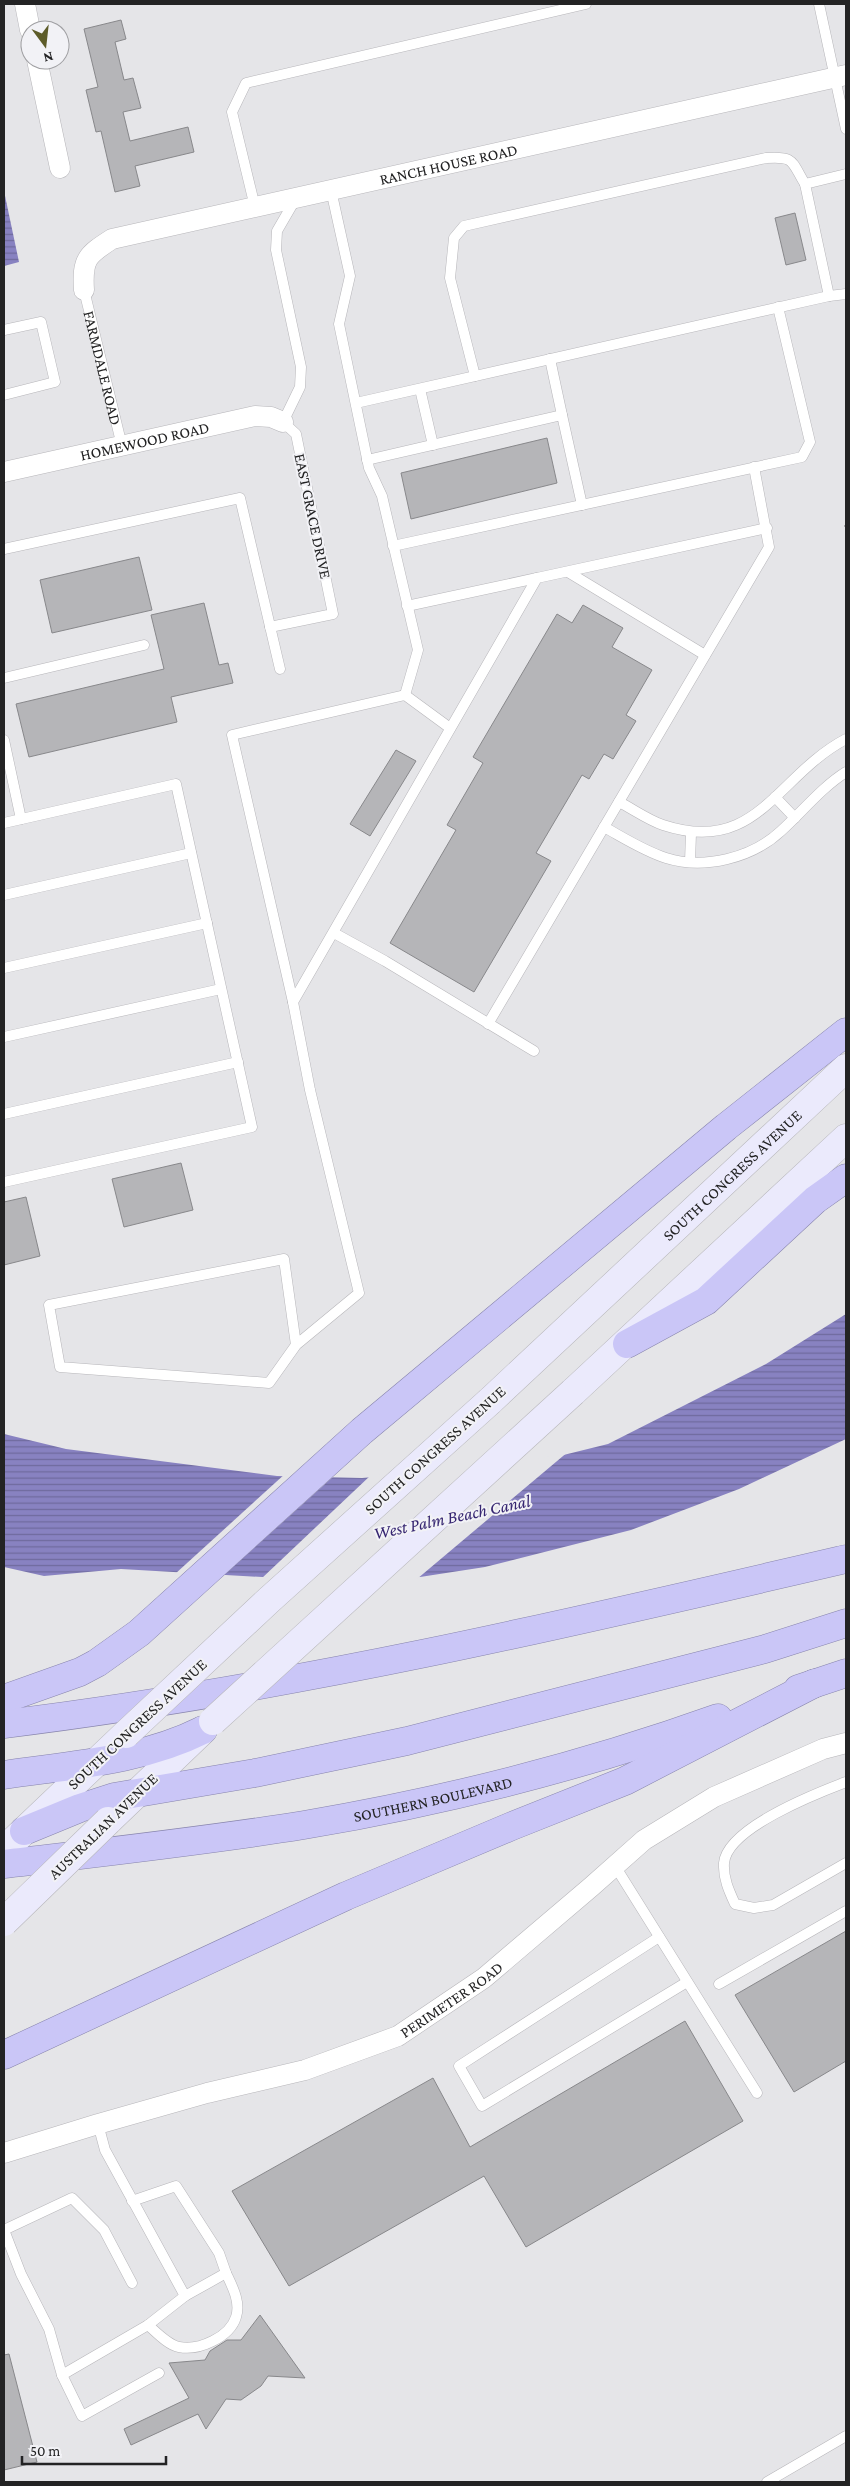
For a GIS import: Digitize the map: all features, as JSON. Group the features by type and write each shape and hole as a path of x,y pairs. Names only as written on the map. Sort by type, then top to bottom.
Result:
{"highway":[{"path":"4,1699 44,1686 97,1663 139,1633 343,1449 711,1139 846,1032"},
{"path":"627,1344 706,1300 814,1200 846,1178"},
{"path":"4,1724 145,1705 319,1675 491,1640 846,1559"},
{"path":"16,1838 80,1808 138,1792 255,1773 434,1735 765,1649 846,1623"},
{"name":"SOUTHERN BOULEVARD","path":"4,1864 304,1825 442,1798 588,1760 705,1722 846,1672"},
{"path":"4,2055 346,1896 512,1826 625,1782 815,1683"},
{"path":"4,1775 147,1753 166,1747 208,1726"}],"main road":[{"name":"SOUTH CONGRESS AVENUE","path":"16,1838 269,1600 490,1401 846,1068"},
{"path":"208,1726 627,1344 846,1138"},
{"name":"AUSTRALIAN AVENUE","path":"4,1922 208,1726"}],"street":[{"path":"25,4 28,20"},
{"path":"39,70 60,168"},
{"name":"RANCH HOUSE ROAD","path":"84,290 83,269 92,251 112,239 840,76"},
{"name":"HOMEWOOD ROAD","path":"4,472 255,416 271,417 284,422"},
{"name":"PERIMETER ROAD","path":"4,2153 207,2093 305,2070 398,2036 484,1978 644,1840 714,1797 823,1749 846,1743"}],"lane":[{"path":"255,207 232,112 246,83 586,4"},
{"path":"819,4 840,76 846,129"},
{"path":"475,376 450,278 454,238 464,226 766,158 785,156 790,160 805,184 829,296"},
{"path":"805,184 846,174"},
{"path":"331,190 350,276 339,324 368,460 382,496 418,650 405,695"},
{"path":"284,422 300,387 301,366 276,250 277,231 297,198"},
{"name":"FARMDALE ROAD","path":"84,290 122,446"},
{"path":"356,403 829,296 846,294"},
{"path":"394,546 802,457 810,442 778,308"},
{"path":"4,330 41,322 55,382 4,395"},
{"path":"550,359 582,505"},
{"path":"420,389 433,445"},
{"path":"368,460 562,415"},
{"name":"EAST GRACE DRIVE","path":"270,627 334,614 296,434 284,422"},
{"path":"488,1024 769,547 767,528 754,467"},
{"path":"4,549 240,498 280,669"},
{"path":"407,606 767,528"},
{"path":"568,572 705,655"},
{"path":"293,1002 538,578"},
{"path":"4,678 144,644"},
{"path":"296,1345 284,1259 49,1305 60,1367 268,1383 296,1345 360,1293 310,1090 293,1002 232,735 405,695 450,728"},
{"path":"619,802 661,824 692,833 716,832 736,827 758,814 813,760 846,739"},
{"path":"4,744 21,819"},
{"path":"604,827 667,858 690,862 736,858 758,849 846,772"},
{"path":"4,822 176,784 252,1127 4,1182"},
{"path":"775,797 795,818"},
{"path":"690,862 692,833"},
{"path":"4,895 191,853"},
{"path":"4,968 207,923"},
{"path":"334,933 384,960 534,1051"},
{"path":"4,1037 221,989"},
{"path":"4,1114 238,1062"},
{"path":"846,1782 805,1797 739,1836 724,1861 726,1884 735,1904 754,1908 773,1905 846,1863"},
{"path":"615,1866 757,2093"},
{"path":"719,1984 846,1911"},
{"path":"659,1937 459,2066 482,2106 687,1982"},
{"path":"98,2124 105,2150 185,2296"},
{"path":"132,2201 176,2186 219,2253 237,2299 236,2317 226,2330 211,2342 196,2348 177,2347 148,2325"},
{"path":"132,2283 104,2230 72,2198 4,2230 21,2274 49,2329 62,2375 82,2416 159,2373"},
{"path":"62,2375 148,2325 185,2296 226,2273"},
{"path":"767,2482 846,2436"}],"water":[{"path":"4,191 19,262 4,266"},
{"name":"West Palm Beach Canal","path":"846,1314 846,1439 739,1489 631,1530 485,1567 420,1577 331,1581 121,1569 44,1576 4,1567 4,1434 66,1449 277,1476 362,1478 527,1464 608,1444 766,1364"}],"pier":[{"path":"569,1451 417,1579 331,1583 261,1579 371,1475 527,1462"},
{"path":"286,1473 335,1475 223,1576 175,1574"}],"building":[{"path":"121,20 126,39 115,42 124,80 133,78 141,108 123,112 130,141 188,127 194,152 135,166 140,186 115,192 101,131 96,132 86,90 98,87 84,29"},
{"path":"795,213 806,260 786,265 775,218"},
{"path":"547,438 557,483 411,519 401,473"},
{"path":"139,557 152,610 52,633 40,580"},
{"path":"204,603 219,665 228,663 233,683 171,697 177,722 29,757 16,704 164,669 151,615"},
{"path":"583,605 623,628 612,647 652,670 626,715 636,721 613,759 604,754 589,779 582,775 536,853 551,861 474,992 390,943 456,830 447,825 483,763 473,757 557,614 572,623"},
{"path":"396,750 416,761 370,836 350,824"},
{"path":"181,1163 193,1210 124,1227 112,1179"},
{"path":"26,1197 40,1256 4,1265 4,1202"},
{"path":"846,1931 846,2061 794,2092 735,1995"},
{"path":"685,2021 743,2121 526,2247 484,2176 289,2286 232,2191 433,2078 470,2147"},
{"path":"260,2315 305,2378 268,2376 261,2386 241,2400 226,2399 206,2429 198,2414 131,2445 124,2429 189,2398 169,2363 205,2360 210,2351 227,2340 241,2340"},
{"path":"9,2354 37,2462 4,2470 4,2355"}]}
